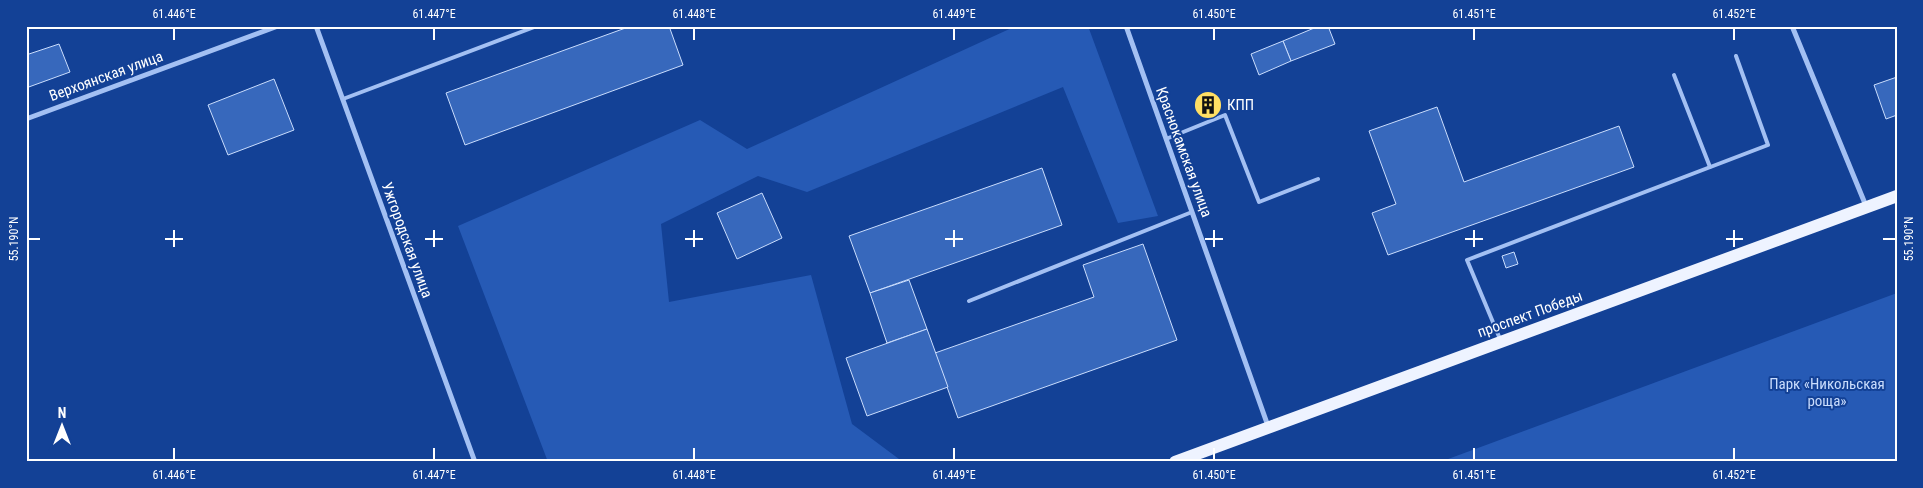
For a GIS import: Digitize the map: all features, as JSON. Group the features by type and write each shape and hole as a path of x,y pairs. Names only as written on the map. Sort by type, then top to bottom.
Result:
{"main road":[{"name":"проспект Победы","path":"1175,462 1897,196"}],"street":[{"name":"Верхоянская улица","path":"26,118 278,26"},
{"name":"Ужгородская улица","path":"316,26 475,462"},
{"name":"Краснокамская улица","path":"1126,26 1268,427"},
{"path":"1792,26 1866,207"}],"lane":[{"path":"343,99 537,26"},
{"path":"1501,342 1467,260 1768,144 1736,56"},
{"path":"1674,76 1710,167"},
{"path":"1166,139 1225,116 1259,202 1318,179"},
{"path":"969,301 1192,212"}],"green space":[{"path":"1016,26 1088,26 1158,216 1118,223 1063,87 807,192 758,176 661,224 669,302 811,275 852,424 903,462 548,462 458,226 700,120 747,149"},
{"name":"Парк «Никольская роща»","path":"1897,293 1897,462 1440,462"}],"building":[{"path":"631,26 669,26 683,65 465,145 446,93"},
{"path":"1319,26 1328,26 1335,44 1291,61 1283,41"},
{"path":"1283,41 1291,61 1259,75 1251,54"},
{"path":"59,44 70,72 26,88 26,55"},
{"path":"1897,77 1897,115 1886,119 1874,85"},
{"path":"274,79 294,130 228,155 208,105"},
{"name":"КПП","path":"1210,95 1217,111 1206,115 1199,99"},
{"path":"1437,107 1464,182 1619,126 1634,167 1388,255 1372,213 1396,204 1369,131"},
{"path":"1042,168 1062,225 870,293 849,236"},
{"path":"762,193 782,238 737,259 717,213"},
{"path":"1143,244 1177,340 958,418 935,353 1094,297 1083,265"},
{"path":"1514,252 1518,264 1506,268 1502,256"},
{"path":"909,280 927,329 887,343 870,293"},
{"path":"927,329 948,387 867,416 846,358"}],"place":[{"name":"КПП","path":"1208,105"}]}
